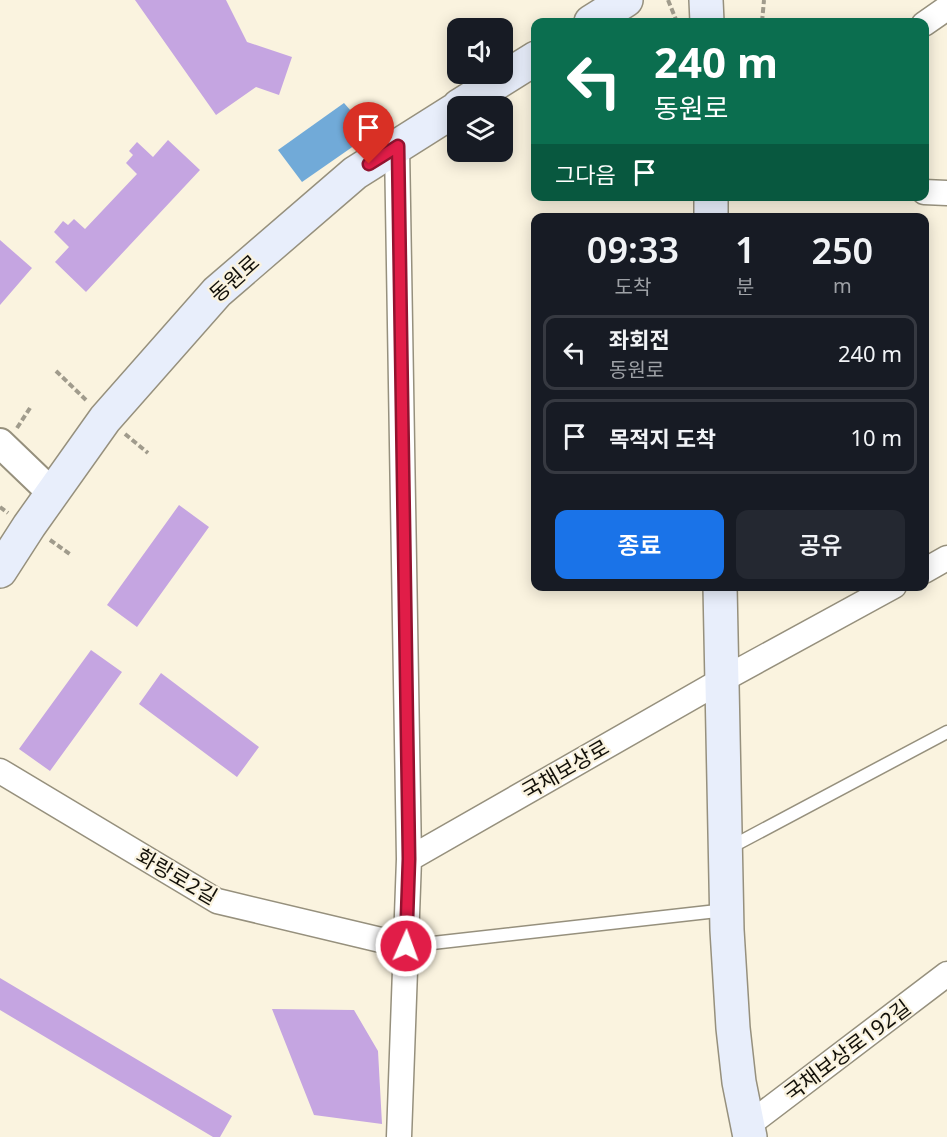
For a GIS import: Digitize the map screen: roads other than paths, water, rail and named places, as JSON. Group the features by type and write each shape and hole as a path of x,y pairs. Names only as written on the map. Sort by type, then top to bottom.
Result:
{"main road":[{"path":"597,18 626,0"},
{"path":"706,0 707,18"},
{"name":"동원로","path":"476,96 531,62"},
{"name":"동원로","path":"0,571 105,419 217,292 355,173 447,114"},
{"path":"720,591 726,910 733,1028 739,1082 749,1131"}],"street":[{"path":"929,21 947,8"},
{"path":"398,146 409,859 399,1137"},
{"path":"929,192 947,193"},
{"path":"0,443 52,493"},
{"path":"929,568 947,558"},
{"name":"국채보상로","path":"409,859 722,680 885,591"},
{"name":"화랑로2길","path":"0,771 216,901 406,946"},
{"name":"국채보상로192길","path":"749,1131 947,974"}],"lane":[{"path":"726,850 947,732"},
{"path":"406,946 726,910"}],"water":[{"path":"344,103 371,134 302,182 278,150"}]}
